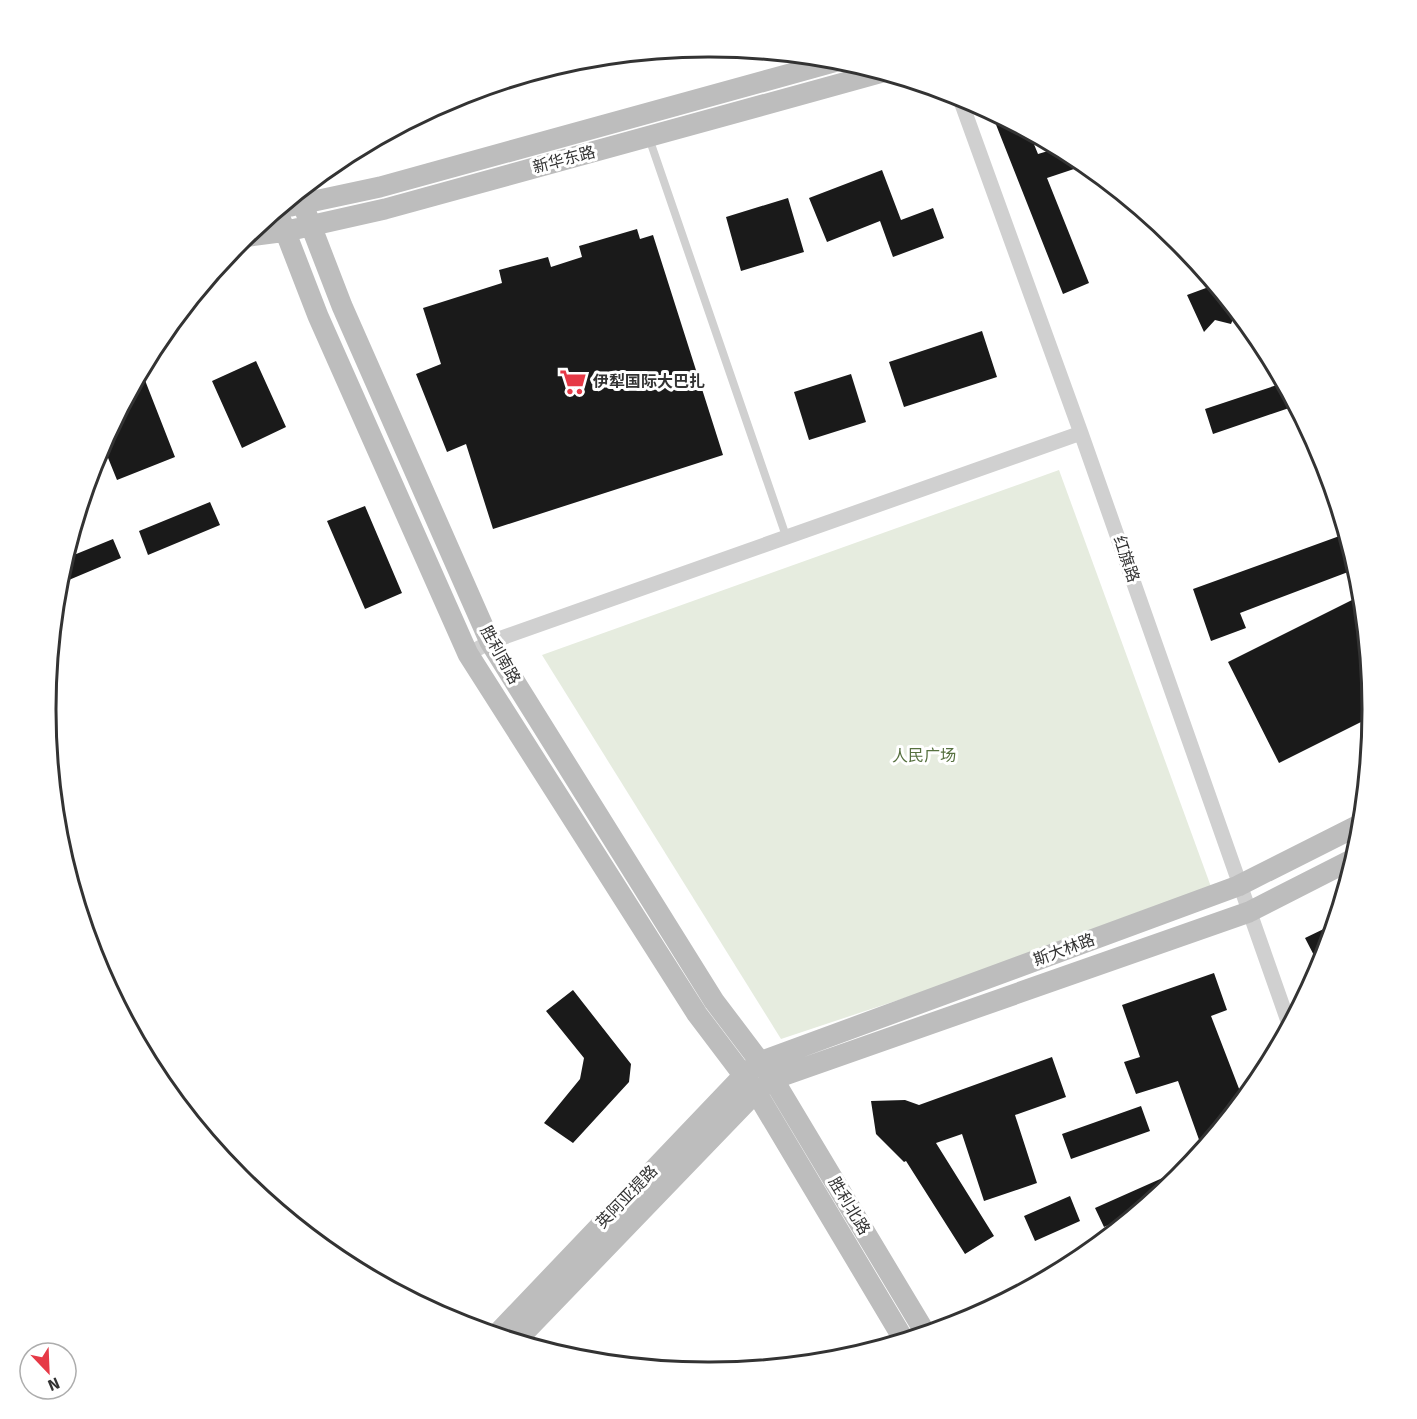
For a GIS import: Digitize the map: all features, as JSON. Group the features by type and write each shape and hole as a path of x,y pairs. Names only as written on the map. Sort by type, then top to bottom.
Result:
{"main road":[{"name":"新华东路","path":"303,198 380,187 819,66"},
{"name":"新华东路","path":"261,234 312,226 386,209 867,76"},
{"name":"胜利南路","path":"301,199 342,306 490,642 714,1001 753,1076"},
{"name":"胜利南路","path":"281,216 318,316 468,654 697,1014 753,1076"},
{"name":"斯大林路","path":"753,1076 1240,885 1350,829"},
{"name":"斯大林路","path":"773,1079 1249,912 1342,865"},
{"name":"英阿亚提路","path":"753,1076 773,1079"},
{"name":"英阿亚提路","path":"502,1329 753,1076"},
{"name":"英阿亚提路","path":"522,1335 753,1076"},
{"name":"胜利北路","path":"753,1076 900,1333"},
{"name":"胜利北路","path":"773,1079 922,1327"}],"street":[{"name":"红旗路","path":"964,109 1081,433 1285,1014"},
{"path":"468,654 490,642 1081,433"}],"lane":[{"path":"649,137 786,536"}],"green space":[{"name":"人民广场","path":"1059,470 1214,895 781,1039 542,655"}],"building":[{"path":"995,123 1034,143 1038,154 1047,151 1074,169 1047,178 1089,283 1063,294"},
{"path":"882,170 901,220 933,208 944,238 893,257 880,221 827,242 809,198"},
{"path":"788,198 804,252 741,271 726,217"},
{"name":"伊犁国际大巴扎","path":"637,229 640,239 653,235 723,455 493,529 466,444 447,452 416,374 441,364 423,308 502,283 499,270 548,257 551,267 582,257 579,246"},
{"path":"1206,288 1233,320 1231,324 1215,320 1204,332 1187,295"},
{"path":"982,331 997,377 904,407 889,362"},
{"path":"256,361 286,427 242,448 212,381"},
{"path":"851,374 866,422 809,440 794,392"},
{"path":"145,380 175,457 117,480 107,456"},
{"path":"1275,386 1287,409 1213,434 1205,409"},
{"path":"210,502 220,525 148,555 139,531"},
{"path":"365,506 402,593 365,609 327,521"},
{"path":"1338,537 1347,573 1240,613 1246,628 1211,641 1193,589"},
{"path":"113,539 121,558 68,580 74,555"},
{"path":"1352,600 1360,667 1361,722 1279,763 1228,662"},
{"path":"1323,929 1314,955 1305,938"},
{"path":"1214,973 1227,1010 1211,1016 1239,1089 1199,1140 1178,1081 1136,1094 1124,1062 1140,1057 1122,1005"},
{"path":"573,990 631,1064 629,1082 573,1143 544,1123 580,1079 584,1058 546,1011"},
{"path":"1052,1057 1066,1097 1015,1115 1037,1183 984,1201 962,1134 936,1143 994,1236 965,1254 906,1161 904,1162 876,1134 871,1101 905,1100 919,1105"},
{"path":"1141,1106 1150,1131 1071,1159 1062,1134"},
{"path":"1163,1178 1111,1224 1104,1227 1095,1208"},
{"path":"1070,1196 1080,1221 1035,1241 1024,1216"}],"place":[{"name":"伊犁国际大巴扎","path":"573,382"}]}
